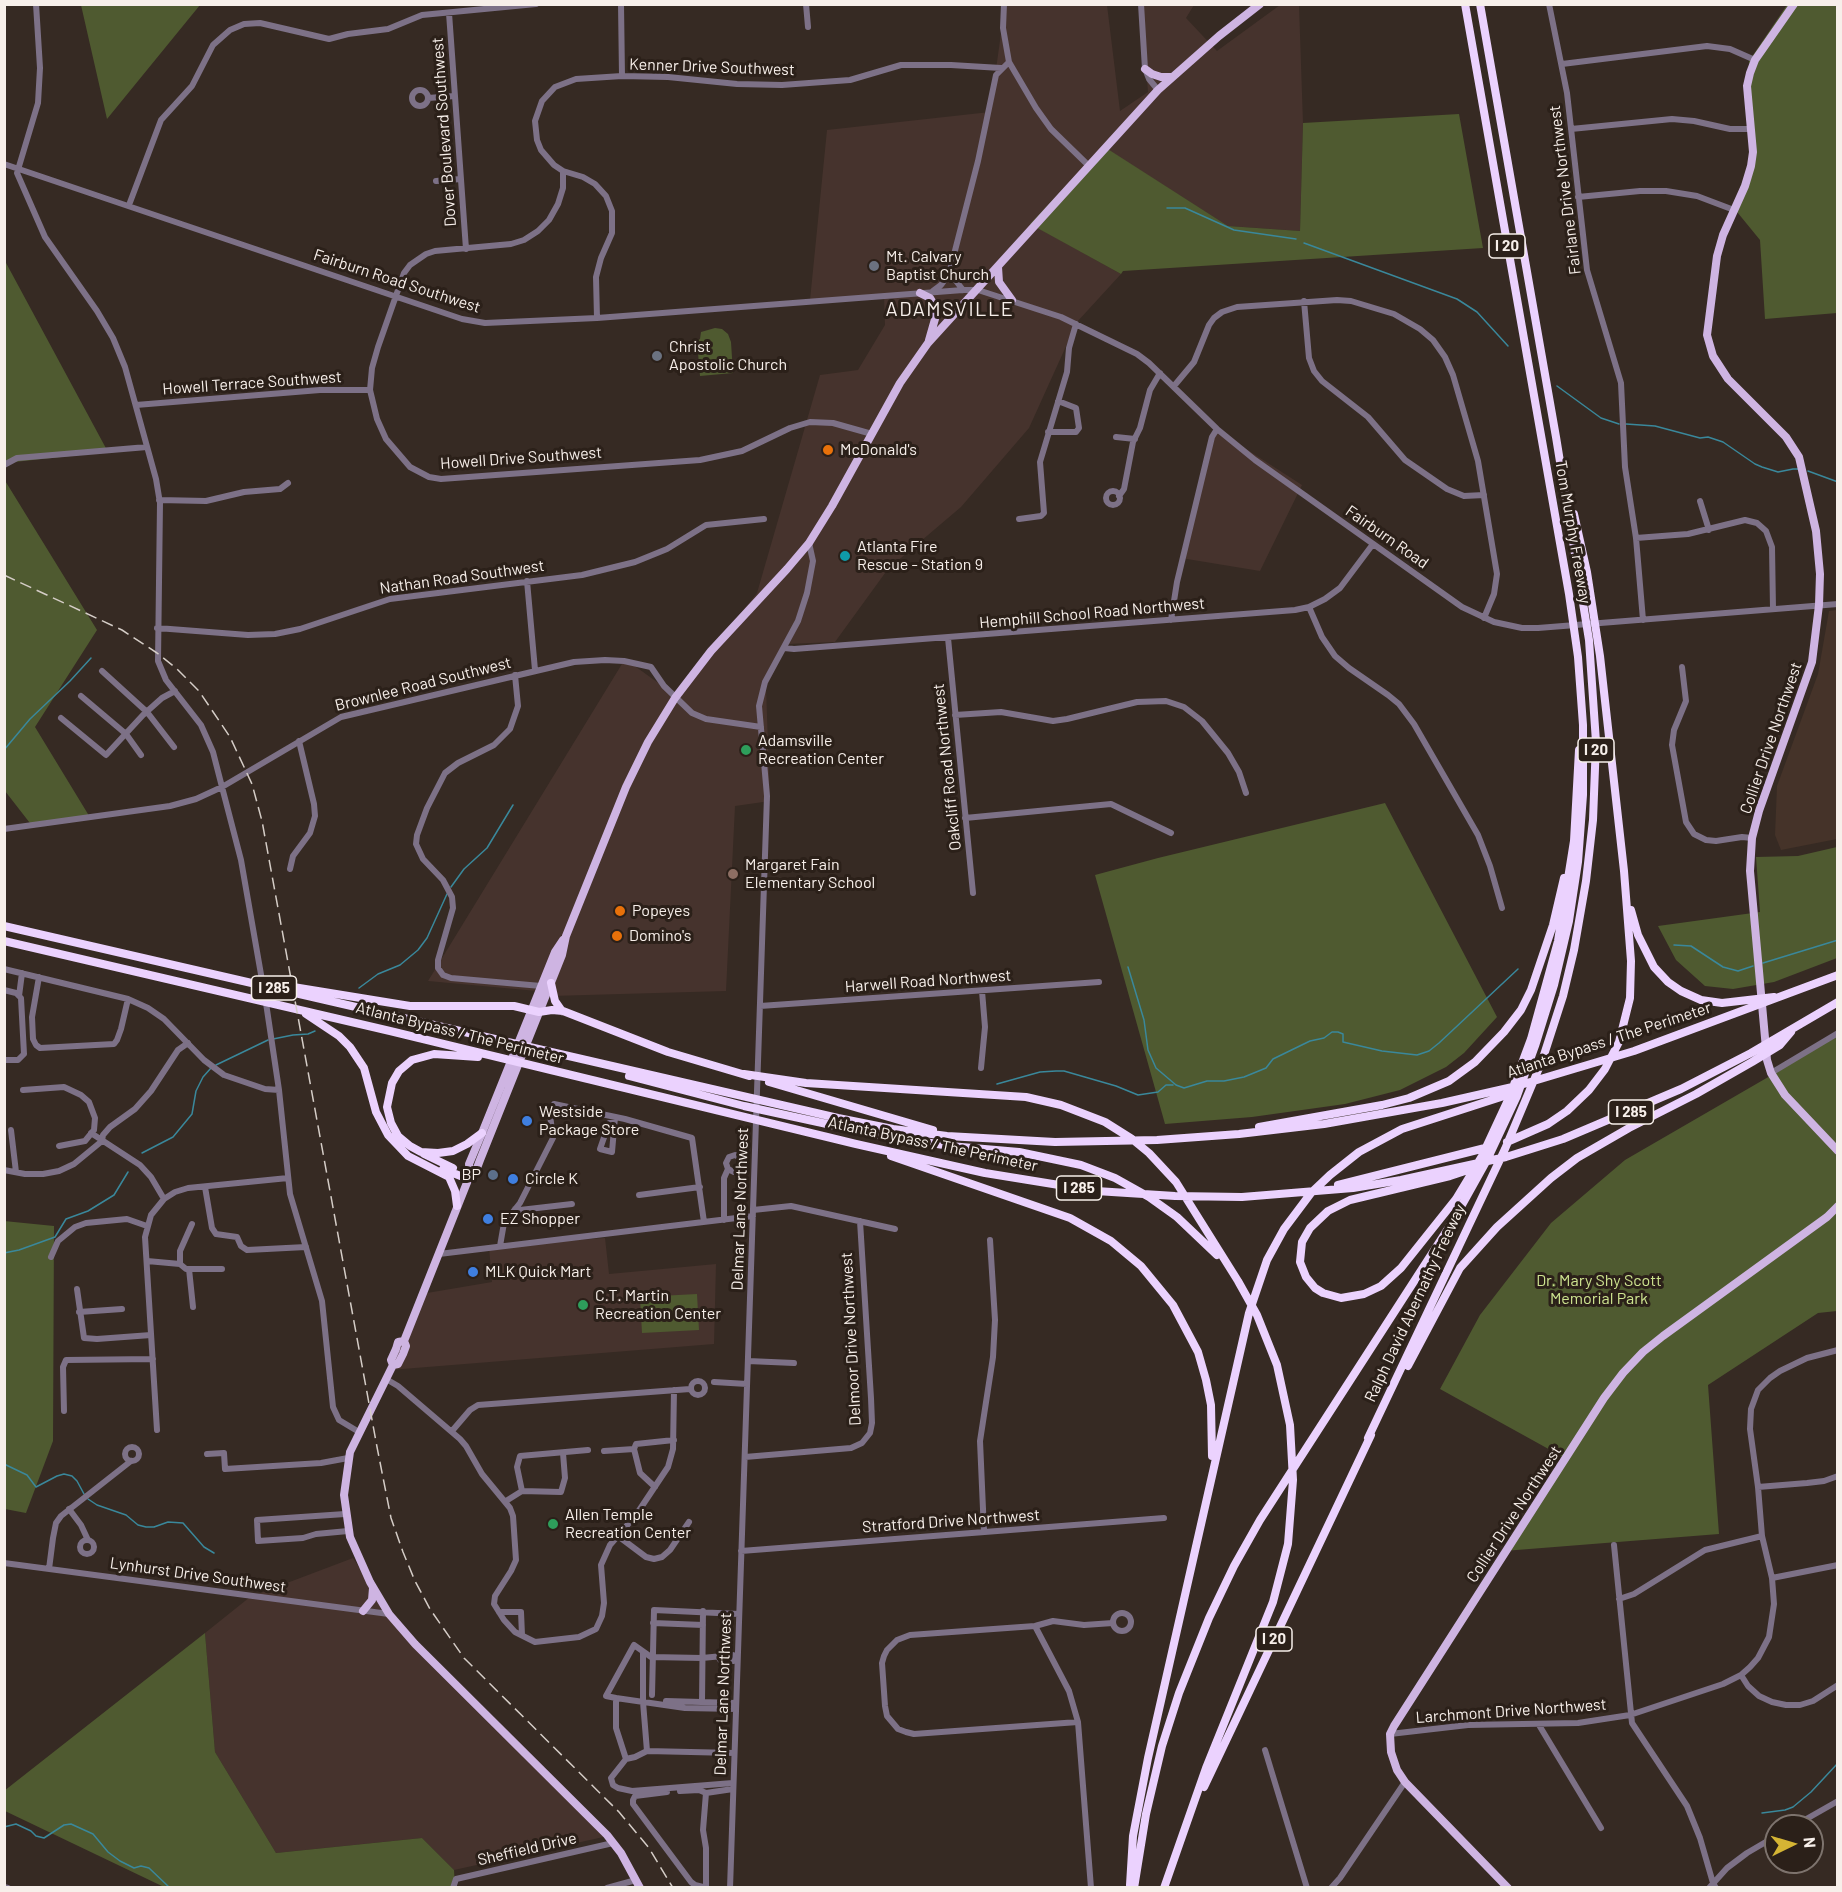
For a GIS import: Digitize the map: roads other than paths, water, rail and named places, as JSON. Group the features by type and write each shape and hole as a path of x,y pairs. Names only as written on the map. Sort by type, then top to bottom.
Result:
{"highway":[{"name":"Tom Murphy Freeway","path":"1465,4 1569,594 1580,674 1584,764 1578,862 1562,953 1548,1008 1525,1067"},
{"name":"Tom Murphy Freeway","path":"1480,4 1557,437 1589,640 1595,721 1595,774 1589,863 1565,989 1542,1061 1490,1181"},
{"path":"1306,1192 1406,1169 1521,1137 1548,1124 1567,1111 1595,1083 1613,1056 1623,1030 1632,985 1624,872 1599,646 1584,558 1557,437"},
{"path":"1506,1157 1450,1176 1350,1200 1328,1210 1314,1222 1304,1238 1300,1257 1305,1277 1319,1291 1337,1298 1353,1298 1376,1289 1401,1268 1464,1188 1496,1127 1525,1067 1561,930 1572,852 1576,804 1580,674"},
{"path":"1197,1137 1365,1108 1409,1098 1449,1081 1475,1062 1514,1020 1538,973 1558,905 1576,804"},
{"path":"1624,872 1631,911 1648,957 1661,975 1681,991 1701,1000 1748,1005 1779,997 1838,975"},
{"name":"Atlanta Bypass / The Perimeter","path":"4,926 543,1051 771,1107 893,1129 968,1138 1055,1142 1197,1137 1281,1130 1442,1103 1517,1086 1634,1051 1748,1005"},
{"name":"Atlanta Bypass / The Perimeter","path":"4,941 985,1173 1096,1191 1208,1197 1306,1192 1387,1182 1506,1157 1563,1139 1609,1121 1751,1057 1779,1040 1797,1024 1838,1002"},
{"path":"244,981 314,989 410,1006 514,1006 536,1011 563,1011 668,1052 771,1081 877,1115 968,1138"},
{"path":"551,983 555,1001 563,1011"},
{"path":"301,1010 339,1036 355,1054 366,1074 380,1120 388,1135 419,1158 469,1177"},
{"path":"469,1177 429,1158 398,1136 388,1115 389,1091 399,1071 412,1060 426,1055 492,1057"},
{"path":"1368,1438 1379,1424 1433,1315 1460,1268 1497,1227 1551,1178 1577,1158 1696,1094 1751,1057"},
{"name":"I 20","path":"1132,1887 1156,1771 1170,1721 1189,1666 1230,1574 1281,1486 1474,1186 1507,1118 1525,1067"},
{"path":"771,1081 1026,1097 1061,1105 1105,1122 1132,1139 1176,1182 1238,1281 1266,1335 1283,1386 1293,1451 1291,1516 1285,1558 1273,1602 1206,1768 1181,1839"},
{"path":"1132,1887 1131,1853 1141,1792 1205,1503 1257,1284 1276,1242 1296,1211 1330,1175 1359,1152 1416,1124 1501,1097 1517,1086"},
{"path":"771,1107 884,1136 950,1146 1038,1155 1081,1165 1115,1178 1169,1211 1211,1248 1238,1281"},
{"path":"421,1152 453,1151 482,1133"},
{"path":"396,1142 408,1156 448,1177 455,1191 458,1206"},
{"path":"856,1144 1070,1218 1117,1246 1150,1275 1169,1299 1188,1330 1206,1380 1211,1405 1213,1442 1205,1503"},
{"name":"Ralph David Abernathy Freeway","path":"1368,1438 1490,1181"},
{"name":"I 20","path":"1164,1887 1181,1839 1368,1438"}],"main road":[{"path":"469,1177 477,1168 507,1082 536,1011 551,983 562,955 566,936 626,787 648,742 675,698 711,651 787,570 809,543 900,383 928,343 1158,90 1219,36 1260,4"},
{"name":"Collier Drive Northwest","path":"1794,4 1755,60 1749,73 1747,86 1753,152 1751,166 1723,235 1717,256 1707,325 1708,342 1713,356 1728,379 1785,437 1799,457 1819,552 1819,605 1809,674 1759,811 1752,838 1750,871 1764,1047 1771,1072 1785,1095 1838,1151"},
{"path":"1145,69 1161,78 1171,77"},
{"path":"998,267 999,282 1011,300"},
{"path":"920,293 930,298 936,308 928,343"},
{"path":"536,1011 541,986 555,952 566,936"},
{"path":"507,1082 469,1164 469,1177 404,1341 406,1346 403,1354 398,1364 393,1365 348,1458 344,1495 345,1514 356,1555 389,1614 415,1644 592,1820 613,1844 638,1884"},
{"name":"Collier Drive Northwest","path":"1390,1734 1615,1383 1633,1362 1663,1336 1827,1217 1838,1206"},
{"path":"363,1611 372,1600 373,1588"},
{"path":"1390,1734 1391,1752 1404,1782 1508,1887"}],"street":[{"path":"36,4 40,68 38,103 17,167 18,180 45,237 97,311 113,338 125,366 136,405 156,479 159,500 158,661 166,680 201,725 213,752 241,860 273,1047 293,1209 322,1301 335,1413 339,1420 359,1432"},
{"path":"129,206 161,120 168,109 192,86 213,45 230,30 244,24 260,23 329,39 388,29 422,15 536,4"},
{"path":"621,4 622,76"},
{"path":"807,4 807,27"},
{"path":"1004,4 1003,36 1009,62 1051,129 1088,165"},
{"path":"1141,4 1145,69 1149,80 1158,90"},
{"name":"Fairlane Drive Northwest","path":"1549,4 1562,64 1587,270 1621,383 1625,467 1636,538 1643,620"},
{"name":"Dover Boulevard Southwest","path":"449,13 466,249"},
{"path":"1562,64 1707,46 1730,49 1755,60"},
{"path":"930,292 947,278 978,161 994,82 1001,68 1009,62"},
{"name":"Kenner Drive Southwest","path":"597,318 596,277 600,258 612,233 612,211 606,196 595,184 583,177 563,171 547,159 537,140 535,121 542,102 555,87 570,80 622,76 668,77 782,86 850,80 901,65 951,64 1001,68"},
{"path":"428,98 455,96"},
{"path":"1571,129 1672,119 1730,129 1751,129"},
{"name":"Fairburn Road Southwest","path":"4,164 395,297 462,319 485,323 597,318 978,290"},
{"name":"Howell Drive Southwest","path":"563,171 558,204 549,220 525,240 511,244 435,251 418,258 404,273 372,368 370,390 377,419 393,449 417,472 441,479 715,458 742,451 790,428 810,423 833,423 872,434"},
{"path":"436,181 461,179"},
{"path":"1578,197 1666,191 1696,196 1734,210"},
{"path":"950,268 953,277 963,290"},
{"name":"Fairburn Road","path":"978,290 1077,324 1124,346 1149,363 1217,429 1255,460 1462,607 1484,618 1506,626 1522,628 1558,627 1838,604"},
{"path":"1174,386 1194,362 1209,326 1222,312 1237,307 1337,300 1365,304 1406,320 1432,340 1445,357 1473,437 1497,574 1494,594 1484,618"},
{"path":"1304,301 1309,358 1322,381 1368,417 1405,459 1438,483 1456,494 1484,495"},
{"path":"1019,519 1041,516 1044,513 1040,462 1067,372 1069,348 1077,324"},
{"path":"1119,496 1124,489 1134,439 1140,428 1150,390 1160,373"},
{"name":"Howell Terrace Southwest","path":"136,405 320,390 370,390"},
{"path":"1048,432 1076,432 1079,428 1076,408 1058,401"},
{"path":"1171,620 1212,437 1217,429"},
{"path":"1116,438 1134,439"},
{"path":"4,465 17,458 147,447"},
{"path":"159,500 206,501 244,492 280,489 288,483"},
{"path":"1700,501 1709,530"},
{"name":"Nathan Road Southwest","path":"158,628 248,635 274,634 300,629 390,599 582,574 635,562 667,549 706,525 764,519"},
{"path":"1636,538 1688,534 1744,520 1757,523 1766,531 1772,547 1773,609"},
{"name":"Delmar Lane Northwest","path":"730,1887 768,796 759,706 761,692 798,621 807,593 813,561 809,543"},
{"name":"Hemphill School Road Northwest","path":"784,648 794,650 1295,610 1309,607 1340,588 1373,544"},
{"path":"527,581 535,670"},
{"path":"1309,607 1322,637 1335,656 1348,668 1388,695 1408,714 1478,835 1491,866 1502,908"},
{"name":"Oakcliff Road Northwest","path":"948,638 973,893"},
{"name":"Brownlee Road Southwest","path":"4,829 170,806 196,799 222,787 341,717 574,662 624,661 651,667 675,698 692,713 706,719 761,726"},
{"path":"1682,667 1686,701 1674,730 1672,745 1686,822 1694,834 1706,840 1752,838"},
{"path":"102,671 147,712 174,747"},
{"path":"516,675 518,706 510,729 494,746 458,763 446,773 427,808 417,835 417,844 423,859 443,880 452,897 453,908 438,960 438,968 443,975 452,978 541,986"},
{"path":"61,718 106,755 162,698 175,691"},
{"path":"81,696 126,734 141,755"},
{"path":"955,716 1001,712 1053,721 1137,702 1166,701 1184,707 1202,721 1228,753 1239,772 1246,793"},
{"path":"290,869 293,856 310,833 315,816 299,741"},
{"path":"965,818 1111,804 1172,833"},
{"path":"4,969 128,999 148,1008 164,1019 204,1060 224,1075 265,1089 279,1090"},
{"path":"4,1060 18,1060 24,1054 19,996 22,973"},
{"path":"39,977 32,1017 33,1039 36,1046 40,1048 114,1044 121,1029 128,999"},
{"name":"Harwell Road Northwest","path":"760,1006 1099,982"},
{"path":"4,990 19,996"},
{"path":"981,1068 985,1027 982,991"},
{"path":"1771,1072 1838,1033"},
{"path":"4,1170 43,1174 59,1171 74,1164 102,1141 103,1135 110,1127 135,1109 151,1091 178,1050 188,1043"},
{"path":"23,1090 64,1087 81,1095 92,1107 95,1118 94,1130 85,1141 59,1146"},
{"path":"500,1246 504,1223 531,1183 553,1138 550,1115 554,1104 692,1138 704,1222"},
{"path":"615,1119 612,1152 600,1149 609,1123 615,1119"},
{"path":"11,1130 16,1172"},
{"path":"91,1133 140,1165 151,1177 164,1198"},
{"path":"724,1220 724,1178 728,1169"},
{"path":"157,1430 147,1261 147,1226 156,1207 164,1198 188,1188 288,1178"},
{"path":"205,1186 212,1228 216,1234 237,1236 241,1246 247,1250 306,1247"},
{"path":"639,1195 699,1187"},
{"path":"515,1209 572,1204"},
{"path":"439,1254 724,1220 791,1206 895,1229"},
{"path":"51,1257 58,1241 75,1227 86,1223 127,1219 147,1226"},
{"name":"Delmoor Drive Northwest","path":"745,1457 851,1448 862,1443 870,1433 871,1398 860,1221"},
{"path":"180,1264 180,1251 192,1224"},
{"path":"984,1532 980,1441 993,1357 995,1320 990,1240"},
{"path":"147,1261 180,1264 189,1269 222,1269"},
{"path":"189,1269 193,1307"},
{"path":"77,1289 82,1332 87,1340 151,1335"},
{"path":"80,1312 122,1309"},
{"name":"Larchmont Drive Northwest","path":"1390,1734 1468,1725 1578,1723 1630,1715 1723,1684 1741,1675 1758,1658 1769,1637 1774,1604 1772,1578 1762,1536 1750,1418 1754,1400 1758,1390 1780,1371 1807,1358 1838,1350"},
{"path":"64,1411 63,1367 66,1360 153,1359"},
{"path":"748,1361 794,1363"},
{"path":"386,1379 398,1386 452,1431 466,1446 482,1474 506,1501 513,1516 516,1560 495,1596 494,1604 515,1632 535,1642 579,1637 596,1629 602,1616 604,1603 601,1565 610,1545 636,1515 668,1467 674,1440 674,1390"},
{"path":"714,1382 747,1384"},
{"path":"452,1431 478,1405 690,1389"},
{"path":"655,1487 640,1473 634,1449 636,1443 674,1440"},
{"path":"604,1451 634,1449"},
{"path":"522,1491 517,1467 520,1456 588,1450"},
{"path":"207,1454 224,1453 225,1469 321,1463 348,1458"},
{"path":"506,1501 522,1491 561,1492 566,1478 563,1453"},
{"path":"50,1569 56,1523 69,1509 131,1461"},
{"path":"1758,1487 1806,1483 1838,1476"},
{"path":"69,1509 81,1525 88,1540"},
{"path":"345,1514 257,1520 258,1541 303,1538 348,1530"},
{"name":"Stratford Drive Northwest","path":"741,1551 1164,1518"},
{"path":"618,1536 646,1557 662,1557 670,1550 688,1522"},
{"path":"1619,1599 1634,1594 1705,1550 1762,1536"},
{"path":"1614,1545 1630,1715 1636,1732 1670,1777 1687,1806 1700,1838 1713,1886"},
{"name":"Lynhurst Drive Southwest","path":"4,1563 389,1614"},
{"path":"1772,1578 1838,1565"},
{"path":"652,1695 651,1658 654,1610 739,1614"},
{"path":"702,1702 703,1611"},
{"path":"499,1612 521,1612 522,1635"},
{"path":"1078,1722 914,1734 898,1729 887,1716 882,1663 887,1650 897,1640 910,1635 1035,1626 1053,1621 1084,1625 1113,1623"},
{"path":"653,1623 703,1625"},
{"path":"1035,1626 1069,1691 1078,1722 1092,1887"},
{"path":"736,1706 685,1708 606,1696 634,1646 651,1658 718,1658 721,1661 732,1661 737,1658"},
{"path":"643,1652 643,1702 647,1751"},
{"path":"1741,1675 1748,1686 1759,1696 1786,1705 1800,1705 1813,1701 1838,1685"},
{"path":"616,1698 616,1728 626,1759"},
{"path":"666,1701 736,1706"},
{"path":"1539,1725 1601,1828"},
{"path":"1265,1750 1307,1887"},
{"path":"733,1786 626,1790 613,1785 610,1778 626,1759 647,1751 734,1753"},
{"path":"1331,1887 1404,1782"},
{"path":"706,1793 703,1830 706,1848 706,1887 694,1885 691,1882 633,1804 633,1800 635,1796 676,1791 706,1793 733,1786"},
{"path":"1815,1814 1838,1801"},
{"path":"1713,1886 1727,1868 1764,1843"},
{"name":"Sheffield Drive","path":"453,1887 456,1879 613,1844"},
{"path":"607,1887 638,1884"}],"waterway":[{"path":"1167,208 1185,208 1234,230 1296,239"},
{"path":"1304,243 1457,299 1477,312 1508,346"},
{"path":"1557,386 1601,418 1619,424"},
{"path":"1626,424 1655,426 1700,438 1708,437 1723,442 1755,464 1778,472 1799,469"},
{"path":"1808,471 1838,482"},
{"path":"4,750 30,719 91,658"},
{"path":"451,887 464,869 487,848 513,805"},
{"path":"359,988 378,974 400,965 418,950 427,938 447,894"},
{"path":"1763,963 1838,940"},
{"path":"1674,945 1691,946 1723,967 1738,971 1753,966"},
{"path":"1128,967 1144,1020 1148,1050 1156,1068 1176,1085 1184,1088 1207,1081 1224,1081 1244,1077 1266,1068 1273,1059 1310,1041 1324,1038 1332,1032 1343,1034 1343,1042 1382,1051 1417,1055 1429,1051 1518,969"},
{"path":"273,1039 315,1031"},
{"path":"216,1065 268,1040"},
{"path":"142,1153 173,1137 192,1114 196,1091 211,1068"},
{"path":"997,1084 1040,1072 1064,1071 1138,1095 1158,1092 1166,1085 1173,1085"},
{"path":"4,1253 55,1237 66,1219 88,1211 114,1195 128,1172"},
{"path":"4,1464 27,1475 36,1487 57,1476 64,1474 72,1476 84,1494"},
{"path":"88,1499 97,1505 126,1515 138,1525 154,1527 168,1522 183,1523 204,1547 214,1553"},
{"path":"1762,1813 1793,1807 1811,1792 1838,1763"},
{"path":"4,1827 16,1824 44,1838 64,1825 71,1824 93,1834 108,1852 120,1861 134,1868 141,1866 149,1868 170,1888"}],"railway":[{"path":"4,575 122,630 157,653 199,691 230,737 252,784 262,821 377,1447 391,1518 403,1552 430,1609 464,1658 619,1812 649,1848 673,1888"}],"place":[{"name":"Mt. Calvary Baptist Church","path":"874,266"},
{"name":"Christ Apostolic Church","path":"657,356"},
{"name":"McDonald's","path":"828,450"},
{"name":"Atlanta Fire Rescue - Station 9","path":"845,556"},
{"name":"Adamsville Recreation Center","path":"746,750"},
{"name":"Margaret Fain Elementary School","path":"733,874"},
{"name":"Popeyes","path":"620,911"},
{"name":"Domino's","path":"617,936"},
{"name":"Westside Package Store","path":"527,1121"},
{"name":"BP","path":"493,1175"},
{"name":"Circle K","path":"513,1179"},
{"name":"EZ Shopper","path":"488,1219"},
{"name":"MLK Quick Mart","path":"473,1272"},
{"name":"C.T. Martin Recreation Center","path":"583,1305"},
{"name":"Allen Temple Recreation Center","path":"553,1524"}],"district":[{"name":"ADAMSVILLE","path":"950,309"}],"park label":[{"name":"Dr. Mary Shy Scott Memorial Park","path":"1599,1290"}]}
